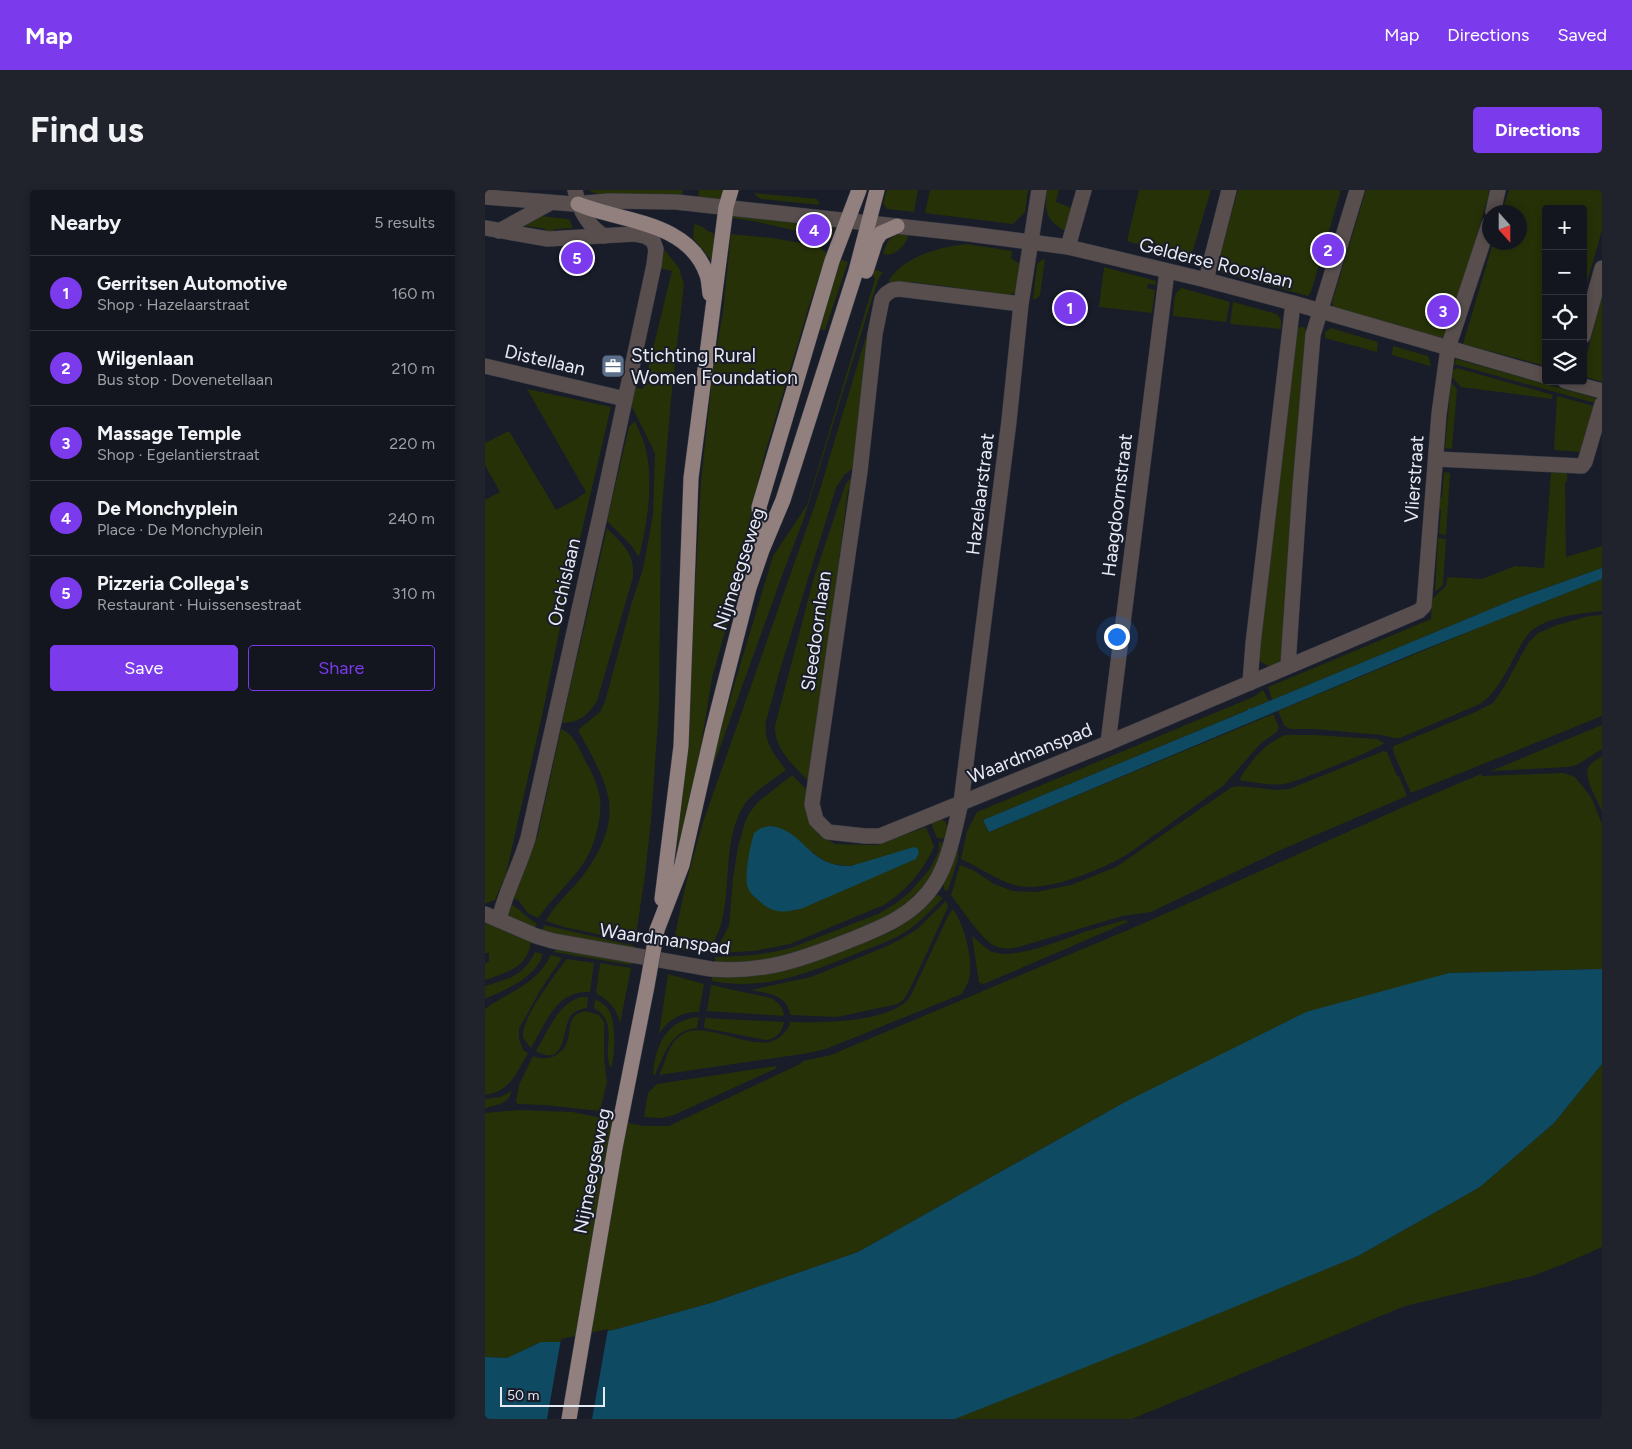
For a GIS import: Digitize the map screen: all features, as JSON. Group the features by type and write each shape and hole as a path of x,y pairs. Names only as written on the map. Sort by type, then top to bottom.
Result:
{"main road":[{"name":"Nijmeegseweg","path":"569,1419 615,1148 625,1106 657,930 667,863 681,746 691,478 727,206 731,190"},
{"path":"762,550 759,507 832,260 859,190"},
{"name":"Nijmeegseweg","path":"657,930 681,865 715,719 749,588 762,550 783,500 856,271 877,190"},
{"path":"576,197 593,210 638,221 670,233 690,247 707,274 713,307"},
{"path":"811,411 822,401 876,240 881,233 897,226"}],"street":[{"name":"Hazelaarstraat","path":"961,803 1009,421 1021,304 1039,190"},
{"path":"1068,247 1084,190"},
{"path":"1206,280 1229,190"},
{"path":"1288,666 1313,335 1357,190"},
{"path":"1495,205 1499,190"},
{"name":"Gelderse Rooslaan","path":"485,197 550,203 576,197 609,201 727,206 1068,247 1320,310 1542,375"},
{"path":"576,197 593,229 604,236"},
{"path":"492,230 550,203"},
{"path":"492,230 548,239 604,236"},
{"name":"Orchislaan","path":"499,920 522,858 527,838 654,265 655,249 653,241 645,236 634,234 604,236"},
{"name":"Vlierstraat","path":"1419,611 1424,606 1439,414 1448,348 1482,245"},
{"path":"1587,322 1602,268"},
{"name":"Haagdoornstraat","path":"1107,743 1167,271"},
{"name":"Sleedoornlaan","path":"961,803 880,836 828,832 816,820 812,804 860,471 875,334 882,299 885,294 899,289 1021,304"},
{"path":"1250,683 1293,303"},
{"name":"Distellaan","path":"485,366 625,399"},
{"path":"1580,385 1602,391"},
{"path":"1436,459 1582,466 1585,462 1602,404"},
{"name":"Waardmanspad","path":"485,914 536,936 573,945 711,969 761,968 804,958 893,923 921,900 934,884 945,864 961,803 1419,611"}],"green space":[{"path":"588,190 683,190 682,199 602,196"},
{"path":"699,190 724,190 721,201 698,200"},
{"path":"887,190 918,190 914,212 887,209 883,203"},
{"path":"930,190 1028,190 1025,212 1013,224 925,213"},
{"path":"1047,190 1059,190 1056,202 1075,209 1069,233 1056,225 1049,216 1046,205"},
{"path":"1139,190 1211,190 1190,260 1127,241"},
{"path":"1238,190 1341,190 1311,292 1308,296 1219,272 1217,265"},
{"path":"1366,190 1489,190 1486,205 1482,205 1482,218 1448,334 1444,338 1368,319 1333,307 1332,302"},
{"path":"1509,190 1602,190 1602,230 1587,283 1587,205 1542,205 1542,365 1463,344 1491,250 1527,250 1527,205 1504,205"},
{"path":"755,193 817,199 820,205 761,199"},
{"path":"734,212 835,223 831,239 732,218"},
{"path":"540,216 569,219 573,228 554,229 550,234 547,234 545,229 521,225"},
{"path":"694,224 714,233 715,239 711,260 693,238"},
{"path":"910,232 900,249 892,254 883,254 892,238 899,234"},
{"path":"731,234 773,238 817,246 827,253 809,306 766,450 752,505 744,564 712,678 698,764 675,864 685,774 701,482 713,368 723,312"},
{"path":"967,244 1012,251 1011,258 1020,264 1018,286 1013,293 993,297 989,292 912,282 907,286 890,284 889,280 896,272 913,259 934,250"},
{"path":"664,249 679,268 684,284 671,399 661,519 659,707 651,821 635,942 564,927 546,921 594,860 604,840 609,818 610,807 603,779 578,730 600,712 605,702 631,605 643,569 653,515 655,453 630,403 633,387 643,389 672,271 660,268"},
{"path":"840,259 848,262 825,330 819,329"},
{"path":"1045,259 1040,295 1033,299 1037,264"},
{"path":"1104,267 1156,281 1156,285 1148,284 1147,288 1155,290 1152,313 1099,307"},
{"path":"872,269 883,272 879,278 870,305 803,521 709,778 704,785 773,556 807,505 875,279 871,271"},
{"path":"1182,288 1230,302 1226,322 1173,316 1175,296"},
{"path":"1602,296 1602,382 1587,377 1587,354"},
{"path":"1233,302 1277,314 1281,320 1281,329 1230,324"},
{"path":"876,303 855,467 844,475 836,488 766,721 768,741 786,770 751,797 736,821 730,851 724,913 719,931 708,952 672,949 686,883 702,825 818,496"},
{"path":"1304,327 1307,332 1281,660 1277,664 1268,666 1258,660 1290,376 1298,328"},
{"path":"1331,328 1378,342 1377,352 1325,338 1325,332"},
{"path":"1393,346 1428,356 1431,365 1392,355"},
{"path":"1456,359 1542,383 1542,385 1549,385 1596,398 1595,403 1454,364"},
{"path":"1457,368 1553,395 1552,399 1461,387 1451,376 1452,371"},
{"path":"1451,382 1457,389 1452,449 1445,448"},
{"path":"527,389 611,407 566,598 543,711 506,874 495,900 485,904 485,500 500,492 485,465 485,443 509,431 556,510 586,492"},
{"path":"1557,396 1594,406 1582,452 1554,450"},
{"path":"635,421 645,446 649,476 647,518 639,557 631,545 607,521 629,427"},
{"path":"1444,472 1450,473 1446,535 1439,534 1441,510 1437,506 1437,500 1442,497"},
{"path":"1551,473 1567,473 1567,481 1565,482 1566,557 1602,546 1602,568 1515,599 1272,700 1268,687 1431,619 1432,599 1446,586 1447,577 1482,579 1515,566 1544,568"},
{"path":"852,477 853,486 848,490 811,779 809,782 781,750 775,726 814,577 846,483"},
{"path":"607,528 630,555 633,577 597,701 583,717 578,720 562,723"},
{"path":"1438,538 1446,539 1443,585 1435,592"},
{"path":"1602,579 1602,611 1555,619 1531,631 1498,685 1489,697 1480,704 1400,738 1315,729 1290,729 1284,725 1278,711 1490,623"},
{"path":"1602,615 1602,716 1411,793 1394,754 1394,746 1493,703 1528,643 1538,633 1557,625 1589,616"},
{"path":"1263,690 1269,701 983,820 989,832 1273,714 1279,727 1277,732 1261,743 1224,785 1128,854 1073,879 1027,887 1014,885 961,859 967,831 977,812 1253,697"},
{"path":"1602,725 1602,749 1577,765 1491,771"},
{"path":"561,729 570,735 579,747 593,775 600,798 600,814 595,839 585,861 538,918 528,913 518,900 512,898 531,842 537,838"},
{"path":"1285,735 1377,739 1384,743 1336,765 1284,784 1267,784 1239,780 1259,754 1271,743"},
{"path":"1384,751 1387,752 1407,796 1283,849 1151,912 1122,916 1015,948 1005,949 995,946 984,937 951,895 960,865 973,870 994,884 1013,891 1036,892 1071,885 1116,867 1232,787 1289,789"},
{"path":"1602,756 1602,811 1589,782 1587,770 1590,765"},
{"path":"1563,773 1575,777 1591,797 1602,824 1602,969 1449,973 1125,1102 858,1252 711,1303 617,1329 559,1342 541,1342 507,1358 485,1357 485,1113 518,1110 572,1112 644,1126 669,1126 803,1061 831,1055 1142,924 1481,774 1482,776"},
{"path":"792,775 809,792 811,817 818,834 835,844 876,845 926,827 934,847 925,864 913,880 884,905 790,944 754,951 719,953 716,950 729,926 738,847 745,822 758,802","holes":["754,833 812,852 832,864 851,866 918,849 919,853 916,859 792,911 747,873"]},
{"path":"939,819 945,821 947,826 946,839 937,838 930,821"},
{"path":"939,842 945,843 938,864 922,890 894,915 830,942 769,961 715,963 715,957 745,956 784,950 878,914 909,893 930,869 939,851"},
{"path":"958,846 955,868 948,890 945,891 943,884"},
{"path":"938,895 943,898 924,918 908,930 890,940 835,962 784,979 767,982 731,984 712,981 712,976 751,976 785,970 853,947 884,935 898,927 912,918 933,896"},
{"path":"946,901 948,907 910,989 904,999 898,1004 837,1017 790,1015 788,1008 781,999 770,994 751,990 811,977 885,947 917,929"},
{"path":"509,903 537,924 535,928 509,917"},
{"path":"953,909 961,924 969,952 969,979 962,994 826,1049 659,1075 667,1054 676,1039 692,1031 718,1033 760,1043 772,1041 782,1035 790,1022 854,1020 872,1017 901,1006 910,997"},
{"path":"1125,920 1128,922 984,984 979,983 972,936 993,952 1003,954 1014,953 1040,948"},
{"path":"485,923 531,941 526,957 521,963 515,968 485,980 485,964 489,961 489,953 485,953"},
{"path":"544,925 635,946 634,950 542,931"},
{"path":"556,950 632,962 631,965 554,952"},
{"path":"535,952 543,954 534,970 519,982 485,999 485,986 520,972"},
{"path":"551,955 562,958 541,989 519,1029 519,1038 523,1050 528,1053 507,1085 501,1090 485,1095 485,1009 530,981 538,974"},
{"path":"567,959 594,963 590,992 569,996 560,1002 547,1019 531,1048 523,1038 527,1020 539,997"},
{"path":"600,963 631,968 620,1024 612,1005 596,993"},
{"path":"668,974 704,984 699,1012 687,1013 676,1017 659,1034"},
{"path":"711,985 771,998 780,1005 784,1016 707,1011"},
{"path":"581,997 588,997 587,1008 573,1013 570,1017 558,1051 553,1055 546,1055 536,1051 559,1012"},
{"path":"595,999 607,1008 612,1018 614,1040 611,1069 608,1061 608,1029 602,1014 594,1008"},
{"path":"586,1011 599,1015 604,1022 604,1059 607,1082 600,1111 518,1104 516,1101 519,1085 533,1056 548,1058 561,1051 567,1042 573,1018 577,1014"},
{"path":"699,1017 697,1028 688,1030 674,1038 655,1075 653,1075 656,1054 664,1036 678,1023"},
{"path":"705,1018 784,1022 778,1035 765,1040 704,1028"},
{"path":"1602,1064 1602,1247 1532,1276 1405,1306 1132,1419 955,1419 1358,1256 1480,1187 1554,1123"},
{"path":"776,1066 777,1068 674,1115 662,1118 644,1117 648,1093 657,1084"},
{"path":"512,1091 505,1101 485,1108 485,1099 500,1097"}],"water":[{"path":"1602,568 1602,579 1420,651 989,832 983,820 1248,710 1249,707 1250,709 1515,599"},
{"path":"770,826 793,835 816,856 826,862 837,865 851,866 914,847 918,849 919,853 916,859 803,908 777,911 761,903 751,894 747,885 747,866 754,833 761,828"},
{"path":"1602,969 1602,1064 1554,1123 1480,1187 1358,1256 1176,1331 955,1419 485,1419 485,1357 507,1358 541,1342 559,1342 617,1329 711,1303 858,1252 1125,1102 1306,1012 1449,973"}],"pier":[{"path":"608,1329 592,1419 547,1419 561,1339"}],"place":[{"name":"De Monchyplein","path":"814,230"},
{"name":"Wilgenlaan","path":"1328,250"},
{"name":"Pizzeria Collega's","path":"577,258"},
{"name":"Gerritsen Automotive","path":"1070,308"},
{"name":"Massage Temple","path":"1443,311"},
{"name":"Stichting Rural Women Foundation","path":"613,366"}]}
